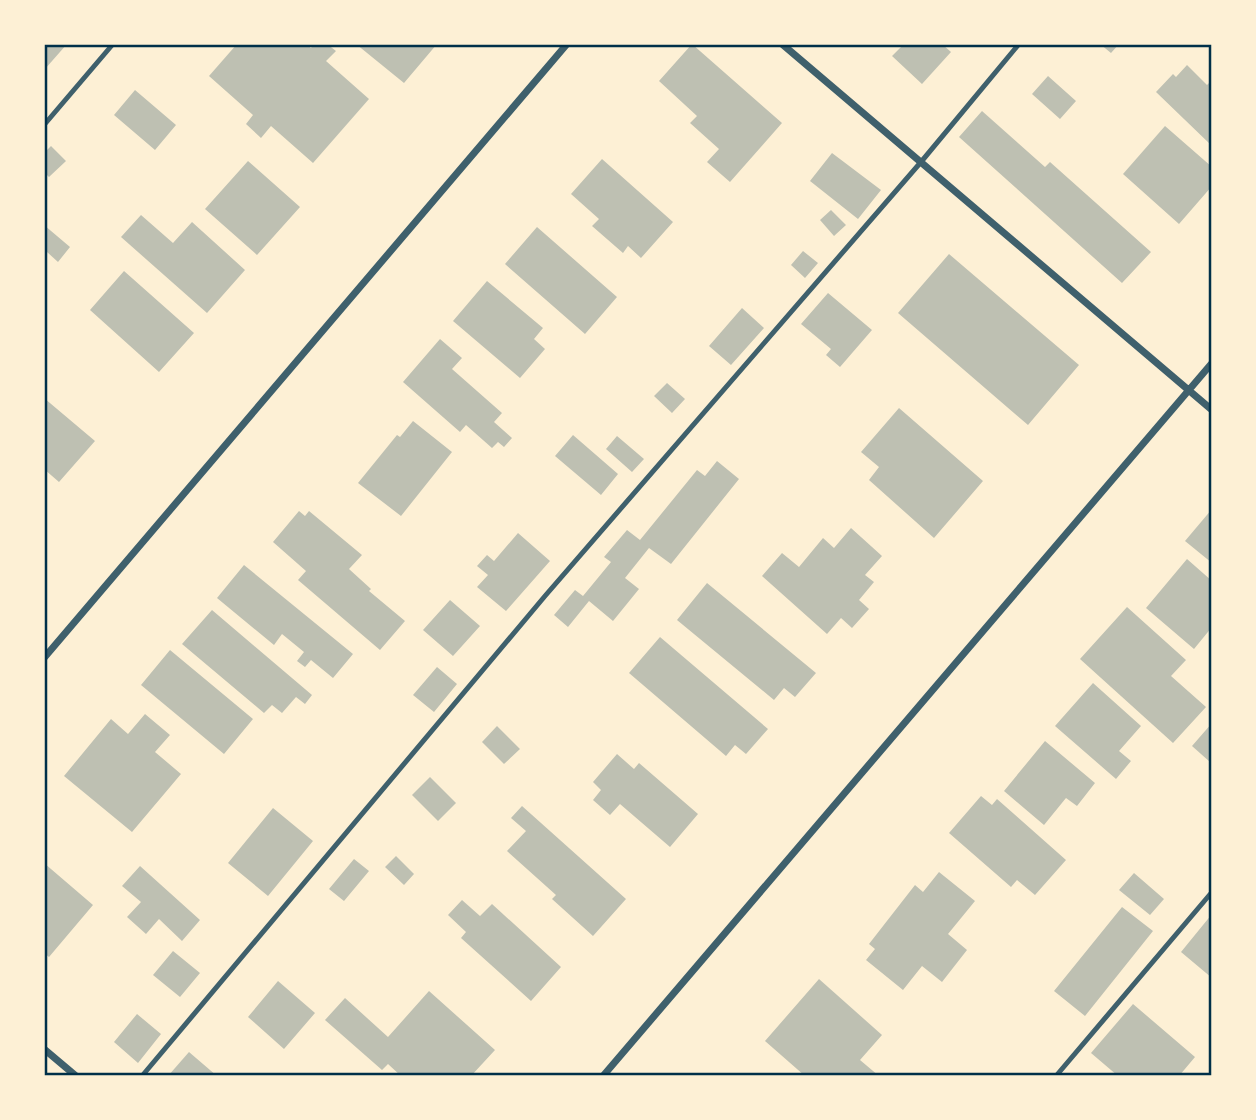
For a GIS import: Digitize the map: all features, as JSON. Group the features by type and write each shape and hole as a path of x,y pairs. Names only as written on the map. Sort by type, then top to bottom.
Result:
{"street":[{"path":"44,658 567,44"},
{"path":"782,44 1212,410"},
{"path":"603,1076 1212,363"},
{"path":"44,1049 76,1076"}],"lane":[{"path":"44,125 113,44"},
{"path":"142,1076 545,596 921,162 1019,44"},
{"path":"1056,1076 1212,892"}],"building":[{"path":"44,44 67,44 45,69 44,68"},
{"path":"237,44 306,44 311,48 314,44 327,44 336,51 326,61 369,99 313,163 271,126 261,138 246,124 253,115 209,76"},
{"path":"356,44 437,44 404,83"},
{"path":"692,44 782,123 730,182 707,162 719,149 690,123 697,116 659,81"},
{"path":"904,44 942,44 951,52 922,84 892,56"},
{"path":"1100,44 1119,44 1111,53"},
{"path":"1187,65 1207,85 1212,80 1212,146 1156,92 1173,74 1176,77"},
{"path":"1048,76 1076,101 1060,119 1032,94"},
{"path":"135,90 176,125 155,150 114,115"},
{"path":"982,111 1045,167 1050,162 1151,252 1122,283 959,137"},
{"path":"1165,126 1212,167 1212,186 1179,224 1123,174"},
{"path":"51,146 66,161 49,177 44,172 44,153"},
{"path":"832,153 881,190 858,219 810,181"},
{"path":"602,159 673,222 641,258 628,246 623,253 592,226 599,219 571,194"},
{"path":"248,161 300,207 257,255 205,209"},
{"path":"831,210 846,225 834,236 820,220"},
{"path":"141,215 173,243 192,222 245,270 207,313 121,237"},
{"path":"44,225 70,247 58,262 47,252 44,256"},
{"path":"537,227 617,297 585,334 505,264"},
{"path":"803,251 818,263 805,278 791,265"},
{"path":"949,254 1079,365 1028,425 898,313"},
{"path":"124,271 194,333 159,372 90,310"},
{"path":"487,281 543,328 534,339 545,349 520,378 453,321"},
{"path":"828,293 872,330 840,367 826,355 831,349 801,324"},
{"path":"742,308 764,328 731,365 709,346"},
{"path":"440,339 462,358 452,369 502,413 494,422 512,438 504,447 498,442 492,448 466,425 460,432 403,382"},
{"path":"667,383 685,399 672,413 654,396"},
{"path":"44,398 95,441 59,482 44,469"},
{"path":"899,408 983,481 934,538 869,480 879,467 861,452"},
{"path":"413,421 452,452 401,516 358,483 397,435 400,437"},
{"path":"573,435 618,474 601,495 555,456"},
{"path":"617,436 644,459 632,472 606,449"},
{"path":"717,461 739,479 671,564 649,548 625,578 639,589 613,621 589,601 568,627 554,615 575,590 583,596 611,562 604,557 627,530 640,540 697,470 705,476"},
{"path":"1212,509 1212,563 1185,541"},
{"path":"299,511 305,516 309,511 362,555 349,569 371,589 369,591 405,621 380,650 298,580 306,571 273,542"},
{"path":"851,528 882,556 865,575 874,582 859,600 869,609 852,628 841,618 827,634 762,576 782,553 799,567 823,538 834,548"},
{"path":"518,533 550,561 506,611 477,587 488,575 477,566 487,555 494,561"},
{"path":"1187,559 1212,581 1212,627 1194,649 1146,608"},
{"path":"244,565 353,654 333,678 311,660 305,667 297,661 304,652 282,634 274,645 217,598"},
{"path":"707,583 816,673 795,697 784,688 774,700 677,620"},
{"path":"450,600 480,626 453,656 423,630"},
{"path":"1127,607 1186,660 1171,676 1206,707 1173,743 1080,659"},
{"path":"212,610 312,695 305,704 296,697 282,713 272,705 264,713 182,644"},
{"path":"660,637 768,729 746,754 735,745 726,756 629,673"},
{"path":"170,650 253,719 224,754 141,685"},
{"path":"437,667 457,684 434,712 413,695"},
{"path":"1093,683 1141,726 1119,751 1131,761 1116,779 1055,726"},
{"path":"145,714 170,735 155,752 181,774 132,832 64,776 111,719 128,734"},
{"path":"1212,723 1212,759 1210,762 1192,746"},
{"path":"497,726 520,749 504,764 482,742"},
{"path":"1045,741 1095,783 1077,806 1066,798 1044,825 1004,791"},
{"path":"617,754 634,769 639,763 698,814 670,847 620,804 610,815 593,800 601,790 593,782"},
{"path":"430,777 456,803 438,821 412,795"},
{"path":"981,796 992,805 997,799 1066,860 1035,895 1017,880 1011,887 949,833"},
{"path":"522,806 626,899 593,936 552,899 556,895 507,851 526,831 511,818"},
{"path":"273,808 313,841 268,896 228,863"},
{"path":"396,856 414,874 404,885 385,867"},
{"path":"354,859 369,871 344,901 329,889"},
{"path":"44,863 93,905 49,957 44,953"},
{"path":"140,866 200,920 182,941 159,919 146,934 127,917 141,902 122,886"},
{"path":"939,872 975,901 948,934 967,950 942,982 922,966 903,990 866,960 875,949 869,944 915,885 923,892"},
{"path":"1134,873 1164,899 1150,915 1119,890"},
{"path":"462,900 480,916 492,904 561,967 531,1001 461,938 466,932 448,915"},
{"path":"1122,907 1153,931 1085,1016 1054,991"},
{"path":"1212,914 1212,978 1181,952"},
{"path":"173,951 200,973 180,997 153,975"},
{"path":"819,979 882,1035 860,1060 879,1076 805,1076 765,1041"},
{"path":"278,981 315,1013 284,1049 248,1017"},
{"path":"429,991 495,1050 471,1076 401,1076 388,1064 382,1070 325,1020 345,998 388,1037"},
{"path":"1133,1004 1195,1057 1179,1076 1118,1076 1091,1053"},
{"path":"137,1014 161,1034 138,1063 114,1042"},
{"path":"189,1052 217,1076 168,1076"}]}
